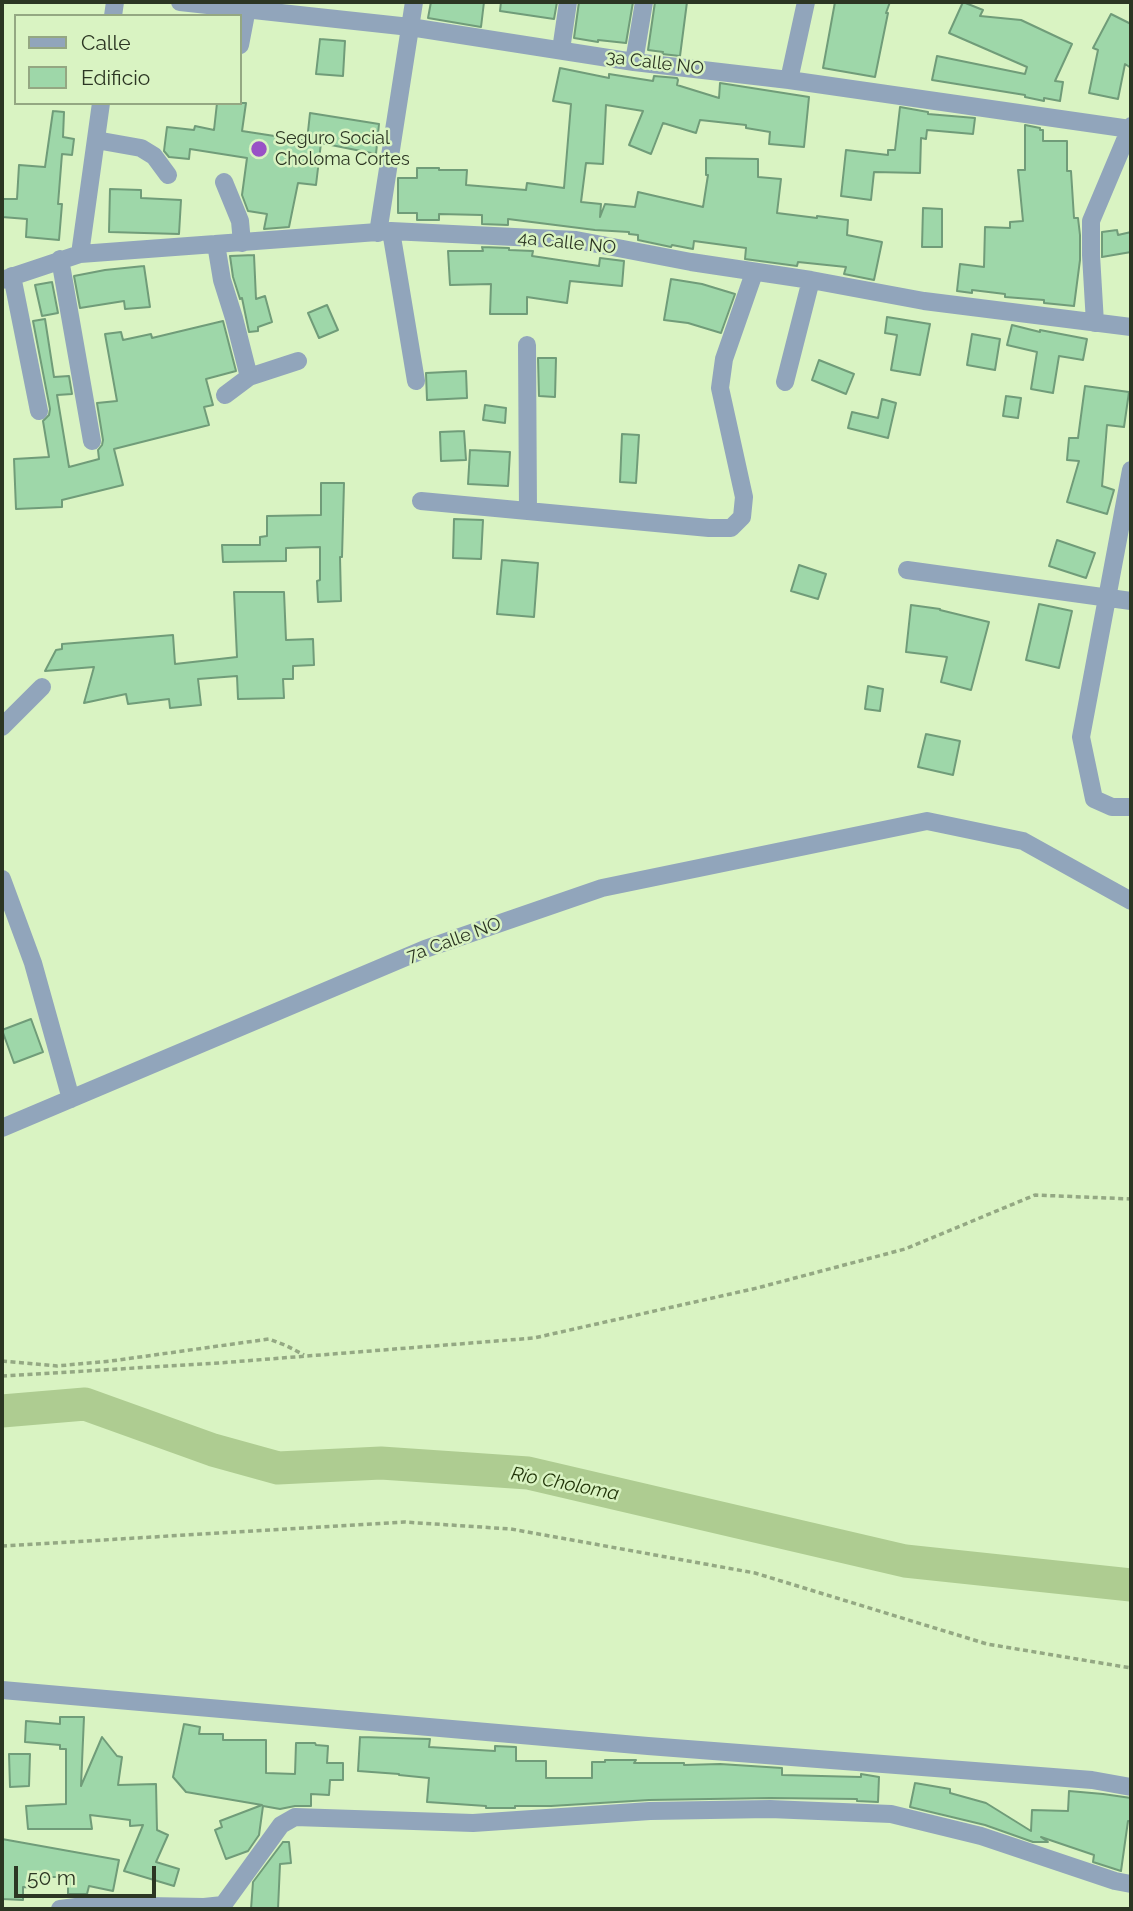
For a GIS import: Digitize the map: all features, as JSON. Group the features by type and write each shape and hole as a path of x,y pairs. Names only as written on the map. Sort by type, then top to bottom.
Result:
{"street":[{"name":"3a Calle NO","path":"180,2 410,27 634,62 789,80 1131,127"},
{"path":"414,2 384,232 416,381"},
{"path":"561,50 568,2"},
{"path":"634,62 643,2"},
{"path":"789,80 806,2"},
{"path":"242,35 245,9"},
{"path":"80,254 101,105"},
{"path":"1095,323 1091,221 1131,127"},
{"path":"96,140 141,148 154,156 167,176"},
{"path":"224,182 240,221 242,243"},
{"name":"4a Calle NO","path":"7,278 80,254 384,232 576,240 925,301 1131,327"},
{"path":"216,244 222,280 249,377"},
{"path":"60,260 92,441"},
{"path":"421,501 731,528 742,517 744,498 720,387 724,359 754,273"},
{"path":"7,278 39,411"},
{"path":"785,382 811,280"},
{"path":"527,345 528,511"},
{"path":"225,395 249,377 298,361"},
{"path":"1131,470 1081,737 1094,799 1112,807 1131,807"},
{"path":"907,570 1131,601"},
{"path":"2,727 42,687"},
{"name":"7a Calle NO","path":"2,1128 425,949 602,888 928,821 1023,841 1131,901"},
{"path":"2,879 33,963 71,1099"},
{"path":"2,1690 648,1746 1079,1779 1131,1787"},
{"path":"60,1909 92,1905 223,1905 281,1825 295,1817 473,1823 650,1811 770,1808 891,1814 981,1836 1131,1884"}],"path":[{"path":"2,1376 534,1339 757,1288 905,1250 1035,1195 1131,1199"},
{"path":"2,1361 57,1366 269,1339 306,1356"},
{"path":"2,1546 404,1522 511,1529 755,1573 987,1644 1131,1668"}],"building":[{"path":"431,2 484,2 481,27 428,18"},
{"path":"501,2 557,2 554,19 500,11"},
{"path":"579,2 633,2 626,43 574,38"},
{"path":"655,2 687,2 680,56 648,50"},
{"path":"835,2 890,2 875,77 823,68"},
{"path":"963,2 983,10 980,16 1021,20 1072,44 1055,81 1063,82 1060,101 1044,98 1044,101 1025,95 932,80 937,56 1025,74 1027,67 949,33"},
{"path":"1111,14 1131,24 1131,68 1125,64 1118,99 1089,93 1098,50 1093,48"},
{"path":"320,39 345,41 343,76 316,74"},
{"path":"560,68 609,78 609,74 653,81 654,76 677,78 677,85 719,98 720,83 809,97 804,147 769,144 770,132 746,128 746,125 700,120 696,133 663,123 651,154 629,145 643,111 606,105 603,164 586,163 581,202 601,204 600,217 605,204 635,207 638,192 703,207 708,175 706,158 758,159 758,177 781,179 777,213 848,220 847,235 882,242 874,280 844,274 846,267 798,262 797,266 745,259 746,248 694,241 693,249 671,247 638,240 638,235 629,232 508,219 508,225 482,224 482,215 439,214 439,220 417,220 417,213 398,213 398,178 417,178 417,168 467,170 466,185 526,190 527,183 564,188 571,104 553,101"},
{"path":"242,103 246,103 242,131 307,141 310,113 379,124 376,154 321,143 316,185 298,183 289,227 264,229 267,214 248,211 242,195 247,158 190,149 189,159 169,157 164,151 167,127 194,130 195,126 214,130 217,105"},
{"path":"900,107 928,114 975,118 973,134 927,130 926,139 921,138 920,173 874,172 871,200 841,196 846,150 888,155 888,150 895,150"},
{"path":"53,111 64,112 63,137 74,139 72,155 62,154 58,204 62,204 59,240 26,237 27,219 2,217 2,199 17,199 19,165 45,167"},
{"path":"1025,125 1043,130 1043,141 1067,141 1067,171 1071,171 1074,218 1078,218 1080,235 1080,260 1074,306 1005,297 1005,294 957,291 960,264 984,267 985,227 1010,228 1010,222 1023,221 1018,170 1025,170"},
{"path":"110,189 141,190 141,198 181,200 179,234 109,232"},
{"path":"923,208 942,209 942,247 922,247"},
{"path":"1117,230 1118,235 1131,232 1131,252 1102,257 1102,232"},
{"path":"482,247 533,251 532,256 599,266 600,258 624,261 622,286 570,281 567,303 527,297 527,314 490,314 491,284 450,285 448,251 483,251"},
{"path":"254,255 256,299 265,296 272,322 258,327 258,331 249,332 242,298 240,299 233,277 230,256"},
{"path":"144,266 150,307 125,309 124,301 80,308 74,276"},
{"path":"671,279 702,284 735,294 721,333 688,323 664,320"},
{"path":"52,282 58,313 42,316 35,285"},
{"path":"327,305 338,330 319,338 308,313"},
{"path":"887,317 930,324 920,375 891,370 897,335 885,333"},
{"path":"45,319 54,377 69,376 72,394 57,395 69,467 99,459 98,450 103,440 97,403 117,401 105,334 121,332 123,340 151,334 152,338 223,321 236,371 206,379 213,405 204,407 209,425 114,449 123,485 62,500 62,507 16,509 14,459 49,457 43,421 49,415 50,409 33,321"},
{"path":"1012,325 1087,339 1083,360 1059,356 1053,393 1031,389 1037,352 1007,345"},
{"path":"972,334 1000,339 995,370 967,365"},
{"path":"538,358 556,358 555,397 539,396"},
{"path":"819,360 854,374 846,394 812,380"},
{"path":"466,371 467,398 427,400 426,373"},
{"path":"1085,386 1129,392 1124,427 1107,425 1102,486 1114,490 1107,514 1067,502 1079,461 1067,460 1069,438 1078,438"},
{"path":"1006,396 1021,398 1018,418 1003,416"},
{"path":"882,399 896,403 888,438 848,428 852,412 878,418"},
{"path":"485,405 506,408 505,423 483,420"},
{"path":"464,431 466,460 441,461 440,432"},
{"path":"622,434 639,435 636,483 620,482"},
{"path":"470,450 510,452 508,486 468,484"},
{"path":"321,483 344,483 340,557 341,601 318,602 320,547 286,548 286,561 223,562 222,545 260,545 260,537 267,536 267,516 321,515"},
{"path":"454,519 483,520 481,559 453,558"},
{"path":"1057,540 1095,553 1086,578 1049,566"},
{"path":"502,560 538,563 534,617 497,614"},
{"path":"799,565 826,574 818,599 791,591"},
{"path":"234,592 284,592 286,640 313,639 314,665 293,666 293,679 283,679 284,698 238,699 237,676 198,679 201,705 170,708 169,699 128,704 126,694 84,703 94,667 45,671 56,650 62,649 62,644 173,635 175,664 237,657"},
{"path":"1039,604 1072,611 1059,668 1026,660"},
{"path":"911,605 940,609 989,622 971,690 941,682 947,657 906,652"},
{"path":"868,686 883,689 880,711 865,709"},
{"path":"926,734 960,741 953,775 918,767"},
{"path":"31,1019 43,1052 14,1063 2,1030"},
{"path":"60,1717 84,1717 81,1786 102,1737 117,1756 122,1757 118,1785 156,1784 157,1830 168,1835 156,1862 179,1869 174,1886 124,1871 143,1825 130,1826 130,1820 90,1815 92,1829 28,1829 26,1806 66,1804 66,1749 60,1749 60,1745 25,1742 26,1721 60,1724"},
{"path":"184,1724 200,1727 199,1734 223,1734 223,1740 266,1740 266,1773 295,1774 296,1743 328,1746 327,1763 343,1763 343,1780 330,1780 329,1795 311,1794 311,1806 280,1809 263,1806 259,1835 248,1851 226,1859 215,1830 222,1827 220,1821 262,1805 186,1792 173,1777"},
{"path":"360,1737 430,1739 429,1747 495,1751 495,1746 516,1747 516,1761 546,1761 546,1778 592,1778 592,1762 605,1760 782,1768 782,1775 861,1777 861,1774 879,1777 878,1802 857,1799 770,1798 649,1800 486,1808 427,1802 429,1778 358,1771"},
{"path":"9,1754 30,1754 29,1786 10,1787"},
{"path":"915,1783 950,1789 950,1793 986,1803 1031,1831 1032,1810 1068,1811 1069,1791 1131,1798 1131,1821 1128,1821 1121,1871 1093,1862 1094,1855 1041,1837 1048,1842 1033,1842 985,1825 910,1807"},
{"path":"2,1839 119,1860 113,1891 89,1886 87,1894 68,1894 68,1877 37,1877 37,1888 23,1887 23,1900 2,1899"},
{"path":"283,1842 289,1842 291,1863 280,1864 278,1909 251,1909 253,1882"}],"waterway":[{"name":"Río Choloma","path":"2,1411 85,1404 213,1450 278,1468 381,1463 528,1473 905,1561 1131,1585"}],"place":[{"name":"Seguro Social Choloma Cortes","path":"259,149"}]}
